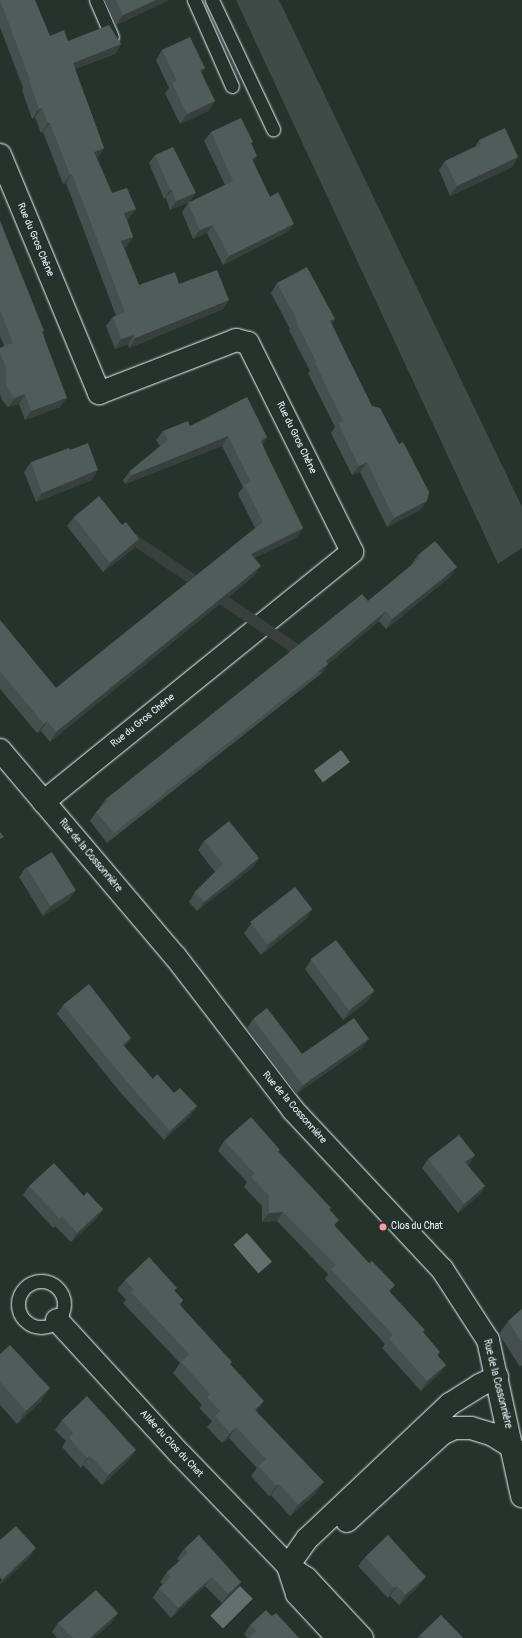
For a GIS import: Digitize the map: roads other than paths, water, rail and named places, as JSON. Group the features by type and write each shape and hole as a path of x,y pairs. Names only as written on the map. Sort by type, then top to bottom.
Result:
{"street":[{"name":"Rue du Gros Chêne","path":"0,155 99,393 236,340 248,342 352,552 43,802"},
{"name":"Rue de la Cossonnière","path":"0,750 175,956 293,1110 442,1269 488,1340 517,1457 522,1496"},
{"name":"Allée du Clos du Chat","path":"57,1320 180,1454 288,1566 306,1578 362,1638"},
{"path":"288,1566 307,1539 450,1404 480,1385 497,1377"},
{"path":"288,1566 318,1548 443,1433 454,1428 471,1428 491,1434 517,1457"},
{"path":"288,1566 297,1594 338,1638"}],"lane":[{"path":"96,0 112,37"},
{"path":"194,0 232,86"},
{"path":"212,0 273,129"}],"place":[{"name":"Clos du Chat","path":"383,1227"}]}
